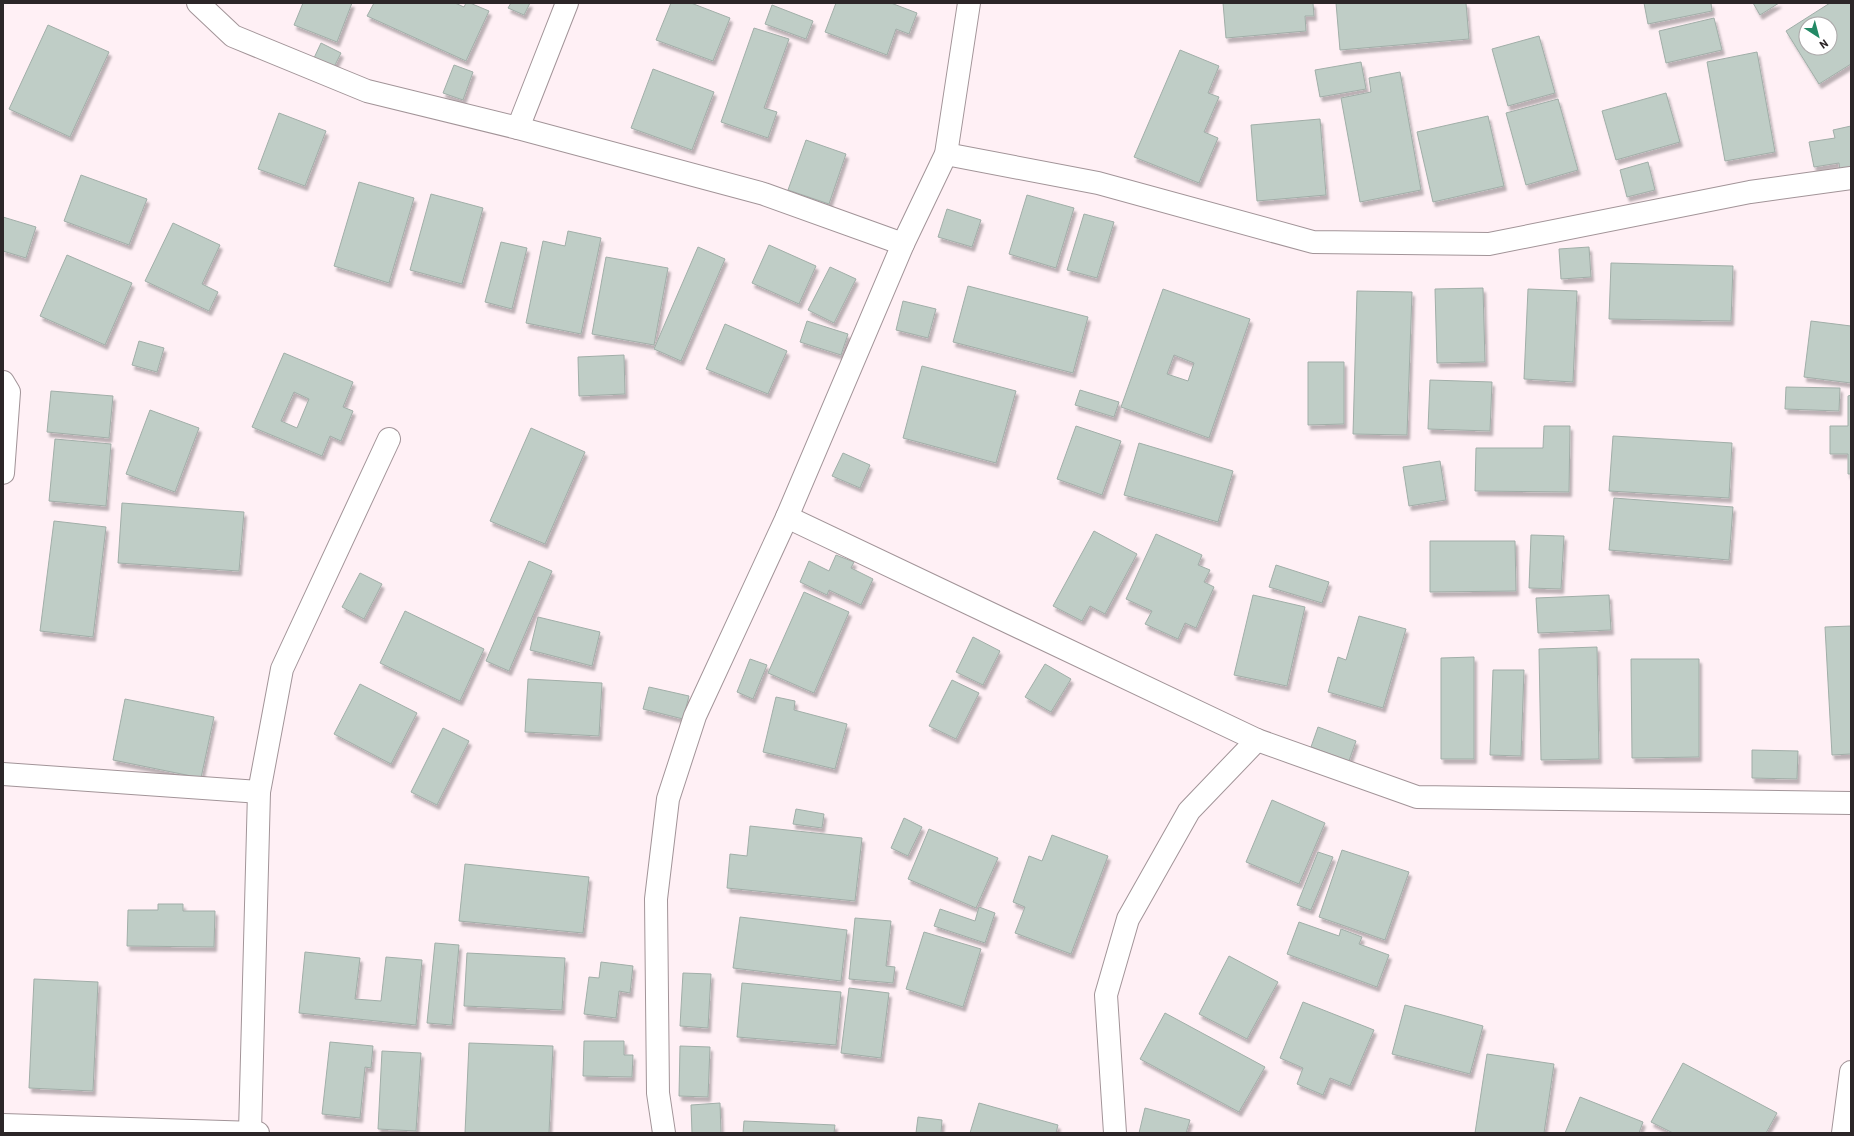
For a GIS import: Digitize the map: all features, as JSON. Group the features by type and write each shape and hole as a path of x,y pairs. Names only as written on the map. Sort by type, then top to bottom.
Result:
{"street":[{"path":"198,3 233,36 367,91 518,128 764,194 903,244"},
{"path":"518,128 567,3"},
{"path":"664,1133 658,1093 656,899 668,799 695,716 787,517 903,244 946,154 969,3"},
{"path":"946,154 1098,183 1313,242 1489,244 1750,192 1851,178"},
{"path":"3,382 9,392 3,473"},
{"path":"3,1125 254,1133 259,792 282,669 389,439"},
{"path":"787,517 1256,740 1417,797 1851,803"},
{"path":"1114,1133 1106,995 1128,919 1189,811 1256,740"},
{"path":"3,774 259,792"},
{"path":"1843,1133 1851,1072"}],"building":[{"path":"303,3 352,3 337,42 294,25"},
{"path":"374,3 455,3 464,7 466,3 470,3 489,11 466,61 367,16"},
{"path":"511,3 530,3 524,15 508,8"},
{"path":"671,3 691,3 730,18 713,61 656,40"},
{"path":"836,3 891,3 917,13 909,34 896,29 887,55 825,32"},
{"path":"1223,3 1313,3 1314,16 1305,16 1306,31 1226,38"},
{"path":"1336,3 1466,3 1469,39 1340,50"},
{"path":"1644,3 1711,3 1712,11 1648,24"},
{"path":"1753,3 1779,3 1760,15"},
{"path":"1830,3 1851,3 1851,64 1819,84 1802,56 1838,56 1838,16 1810,16"},
{"path":"772,5 813,21 806,39 765,24"},
{"path":"1714,18 1722,50 1666,63 1659,31"},
{"path":"1798,23 1798,50 1786,31"},
{"path":"48,25 109,52 70,137 9,109"},
{"path":"754,28 789,39 764,108 777,112 768,138 721,122"},
{"path":"1539,36 1555,93 1508,106 1492,49"},
{"path":"321,43 341,53 334,67 314,58"},
{"path":"1180,50 1219,66 1208,93 1219,97 1204,132 1218,138 1199,183 1134,157"},
{"path":"1757,52 1775,152 1725,161 1707,62"},
{"path":"1361,62 1366,89 1320,97 1315,70"},
{"path":"454,65 473,72 463,100 443,93"},
{"path":"653,69 714,92 692,150 631,128"},
{"path":"1400,72 1421,190 1360,202 1341,98 1371,92 1369,78"},
{"path":"1666,93 1680,142 1616,160 1602,111"},
{"path":"1558,99 1578,170 1526,185 1506,113"},
{"path":"279,113 326,131 305,186 258,169"},
{"path":"1488,116 1504,186 1433,202 1417,132"},
{"path":"1320,119 1326,195 1257,201 1251,125"},
{"path":"1851,126 1851,169 1840,171 1839,163 1814,167 1809,142 1835,138 1833,130"},
{"path":"806,140 846,154 829,204 788,190"},
{"path":"1648,162 1655,190 1627,197 1620,170"},
{"path":"81,175 147,199 129,245 64,221"},
{"path":"359,182 414,198 389,283 334,266"},
{"path":"431,194 483,208 462,284 410,270"},
{"path":"1027,195 1074,208 1056,268 1009,254"},
{"path":"947,209 981,220 972,247 938,237"},
{"path":"1084,214 1114,222 1097,278 1067,270"},
{"path":"3,217 36,227 26,258 3,251"},
{"path":"173,223 220,245 202,284 218,292 209,311 145,281"},
{"path":"568,231 601,238 581,334 526,323 543,241 565,246"},
{"path":"501,242 527,248 512,309 485,302"},
{"path":"769,245 816,266 799,304 752,283"},
{"path":"698,247 725,259 681,361 654,349"},
{"path":"1589,247 1591,277 1561,279 1559,249"},
{"path":"67,255 132,283 105,345 40,316"},
{"path":"606,257 668,268 654,345 592,334"},
{"path":"1611,263 1733,266 1731,321 1609,319"},
{"path":"830,267 856,279 834,323 808,310"},
{"path":"968,286 1088,317 1073,373 953,342"},
{"path":"1483,288 1485,362 1437,363 1435,289"},
{"path":"1163,289 1250,319 1209,438 1121,407","holes":["1174,355 1194,363 1188,381 1167,374"]},
{"path":"1528,289 1577,291 1573,382 1524,379"},
{"path":"1357,291 1412,292 1407,435 1353,434"},
{"path":"903,301 936,309 928,338 896,330"},
{"path":"807,321 848,334 841,355 800,342"},
{"path":"1811,321 1851,326 1851,383 1804,377"},
{"path":"725,324 787,351 768,394 706,369"},
{"path":"139,341 164,348 157,372 132,365"},
{"path":"284,353 353,382 343,407 353,411 341,441 330,436 322,456 252,427","holes":["294,392 309,399 297,428 281,421"]},
{"path":"624,355 625,394 579,396 578,357"},
{"path":"1308,362 1344,362 1344,424 1308,425"},
{"path":"922,366 1016,391 996,463 903,438"},
{"path":"1430,380 1492,382 1490,431 1428,429"},
{"path":"1786,387 1840,388 1839,411 1785,409"},
{"path":"1080,390 1119,402 1114,417 1075,405"},
{"path":"51,391 113,396 109,438 47,432"},
{"path":"1851,395 1851,474 1848,474 1848,454 1830,454 1830,426 1848,426 1848,396"},
{"path":"150,410 199,428 175,492 126,474"},
{"path":"1076,426 1121,441 1102,495 1057,479"},
{"path":"1544,426 1570,426 1569,492 1475,491 1476,448 1543,448"},
{"path":"531,428 585,452 545,544 490,521"},
{"path":"1613,436 1732,443 1729,498 1609,491"},
{"path":"55,439 111,444 106,506 49,501"},
{"path":"1139,443 1233,471 1218,522 1124,495"},
{"path":"843,453 870,465 860,488 832,476"},
{"path":"1440,461 1446,500 1409,506 1403,467"},
{"path":"1614,498 1733,507 1729,560 1609,550"},
{"path":"122,503 244,512 239,571 118,563"},
{"path":"54,521 106,527 93,637 40,631"},
{"path":"1094,531 1137,554 1105,614 1090,606 1082,621 1053,606"},
{"path":"1156,534 1202,555 1198,565 1210,570 1204,582 1214,587 1196,628 1185,623 1178,639 1145,624 1152,611 1126,599"},
{"path":"1531,535 1564,536 1561,589 1529,588"},
{"path":"1430,541 1515,541 1516,591 1430,592"},
{"path":"836,555 854,562 851,568 873,579 861,605 829,590 827,595 800,582 809,561 829,571"},
{"path":"529,561 552,571 509,671 486,661"},
{"path":"1276,565 1329,582 1322,603 1269,587"},
{"path":"360,573 382,584 364,619 342,607"},
{"path":"804,592 849,612 814,693 768,673"},
{"path":"1253,595 1305,607 1287,686 1234,675"},
{"path":"1609,595 1611,630 1538,633 1536,598"},
{"path":"405,611 484,649 460,701 380,663"},
{"path":"1359,616 1406,629 1383,708 1328,692 1338,657 1346,660"},
{"path":"538,617 600,632 592,666 530,650"},
{"path":"1851,626 1851,754 1832,755 1825,627"},
{"path":"973,637 1000,651 983,685 956,672"},
{"path":"1597,647 1599,759 1541,760 1539,649"},
{"path":"1474,657 1474,759 1441,759 1441,658"},
{"path":"750,659 767,665 753,699 737,692"},
{"path":"1631,659 1699,659 1699,757 1632,758"},
{"path":"1045,664 1071,679 1051,712 1025,697"},
{"path":"1493,670 1524,670 1521,756 1490,755"},
{"path":"528,679 602,683 599,736 525,732"},
{"path":"952,680 979,693 956,739 929,726"},
{"path":"360,684 417,713 391,764 334,734"},
{"path":"649,687 689,696 683,719 643,709"},
{"path":"776,697 795,701 794,710 847,724 835,769 763,752"},
{"path":"125,699 214,717 201,778 113,760"},
{"path":"1318,727 1356,741 1349,761 1311,747"},
{"path":"443,728 469,741 437,805 411,792"},
{"path":"1752,750 1798,751 1797,779 1752,778"},
{"path":"1272,800 1325,823 1299,884 1246,862"},
{"path":"796,809 824,814 822,828 793,824"},
{"path":"904,818 922,827 908,856 891,848"},
{"path":"750,826 862,838 855,901 727,888 730,854 747,856"},
{"path":"929,829 998,858 976,908 908,879"},
{"path":"1052,835 1108,856 1071,954 1015,933 1025,907 1013,902 1029,856 1042,861"},
{"path":"1342,850 1409,872 1385,940 1319,917"},
{"path":"1318,852 1333,857 1311,910 1297,905"},
{"path":"465,864 589,877 583,933 459,921"},
{"path":"158,904 183,904 183,911 215,911 214,947 127,946 128,910 158,910"},
{"path":"979,907 995,913 985,943 934,926 940,909 975,921"},
{"path":"740,917 847,930 841,981 733,968"},
{"path":"855,918 891,921 886,966 895,967 893,983 849,979"},
{"path":"1299,922 1339,936 1341,929 1362,937 1359,944 1389,955 1377,987 1287,954"},
{"path":"924,932 981,949 963,1007 906,989"},
{"path":"435,943 459,945 452,1025 427,1023"},
{"path":"305,952 360,958 355,999 381,1001 386,957 422,960 416,1025 299,1013"},
{"path":"467,953 565,958 562,1010 464,1006"},
{"path":"1229,956 1278,982 1247,1039 1199,1014"},
{"path":"601,962 633,966 630,993 619,991 616,1018 584,1014 589,977 599,978"},
{"path":"683,973 711,974 708,1028 680,1026"},
{"path":"34,979 98,982 93,1091 29,1088"},
{"path":"742,983 841,992 836,1045 737,1037"},
{"path":"849,988 889,993 881,1058 841,1053"},
{"path":"1303,1002 1374,1030 1350,1086 1330,1078 1323,1095 1297,1084 1303,1068 1280,1058"},
{"path":"1405,1005 1483,1026 1470,1074 1392,1054"},
{"path":"1165,1013 1265,1067 1239,1112 1140,1059"},
{"path":"584,1041 624,1041 624,1055 633,1055 632,1077 583,1076"},
{"path":"330,1042 373,1046 371,1068 365,1067 360,1118 322,1114"},
{"path":"469,1043 553,1046 549,1133 465,1133"},
{"path":"680,1046 710,1047 708,1097 679,1096"},
{"path":"382,1051 421,1053 416,1131 378,1129"},
{"path":"1487,1054 1554,1064 1544,1133 1475,1133"},
{"path":"1683,1063 1777,1113 1766,1133 1673,1133 1651,1122"},
{"path":"1580,1097 1643,1122 1639,1133 1565,1133"},
{"path":"720,1103 721,1133 692,1133 691,1105"},
{"path":"979,1103 1058,1125 1056,1133 970,1133"},
{"path":"1145,1108 1190,1120 1186,1133 1139,1133"},
{"path":"918,1117 942,1120 941,1133 916,1133"},
{"path":"744,1121 835,1125 834,1133 743,1133"}]}
